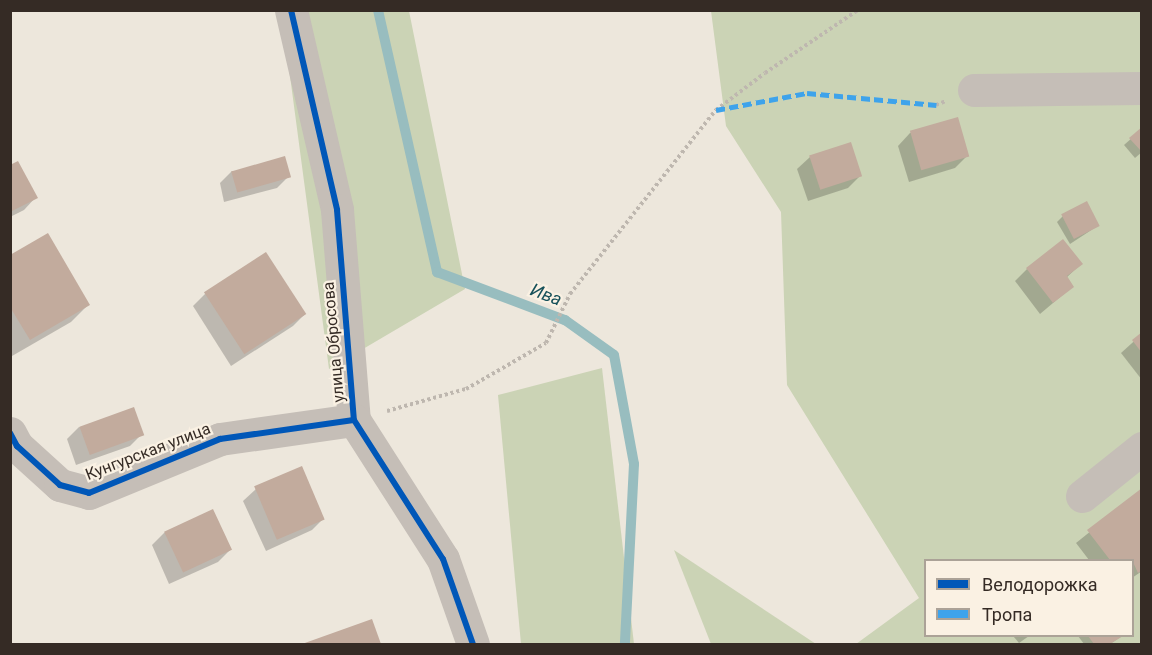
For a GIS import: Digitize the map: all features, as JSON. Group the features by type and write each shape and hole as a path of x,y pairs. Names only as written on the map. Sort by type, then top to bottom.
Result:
{"street":[{"name":"улица Обросова","path":"291,10 337,210 354,420 443,559 473,645"},
{"path":"974,90 1142,88"},
{"name":"Кунгурская улица","path":"10,433 17,446 60,485 89,493 220,439 354,420"},
{"path":"1082,496 1142,448"}],"path":[{"path":"354,420 466,389 546,343 570,294 716,110 765,73 858,10"}],"green space":[{"path":"278,11 409,11 465,289 329,369 282,16"},
{"path":"711,11 1141,11 1141,644 856,644 919,598 787,385 781,212 726,126"},
{"path":"602,368 634,644 521,644 498,395"},
{"path":"674,550 816,644 711,644"}],"building":[{"path":"958,117 969,156 921,170 910,131"},
{"path":"1142,127 1142,152 1129,138"},
{"path":"851,142 862,176 820,190 809,156"},
{"path":"285,156 291,177 237,193 231,171"},
{"path":"18,161 38,198 10,212 10,165"},
{"path":"1087,201 1100,226 1074,239 1061,214"},
{"path":"48,233 90,305 30,340 10,307 10,255"},
{"path":"1063,239 1083,264 1067,276 1074,287 1053,303 1026,268"},
{"path":"266,252 306,314 244,354 204,292"},
{"path":"1142,332 1142,353 1132,340"},
{"path":"134,407 144,435 90,455 79,427"},
{"path":"302,466 325,519 277,540 254,486"},
{"path":"1142,488 1142,570 1138,573 1134,559 1109,559 1087,530"},
{"path":"213,509 232,550 183,573 164,532"},
{"path":"372,619 381,644 302,644"},
{"path":"1089,637 1121,637 1110,644 1094,644"}],"waterway":[{"name":"Ива","path":"378,10 437,272 565,320 614,355 634,464 625,644"}],"marked path":[{"path":"716,110 807,93 936,105"}],"cycle path":[{"path":"291,10 337,210 354,420 443,559 473,644"},
{"path":"10,433 17,446 60,485 89,493 220,439 354,420"}]}
